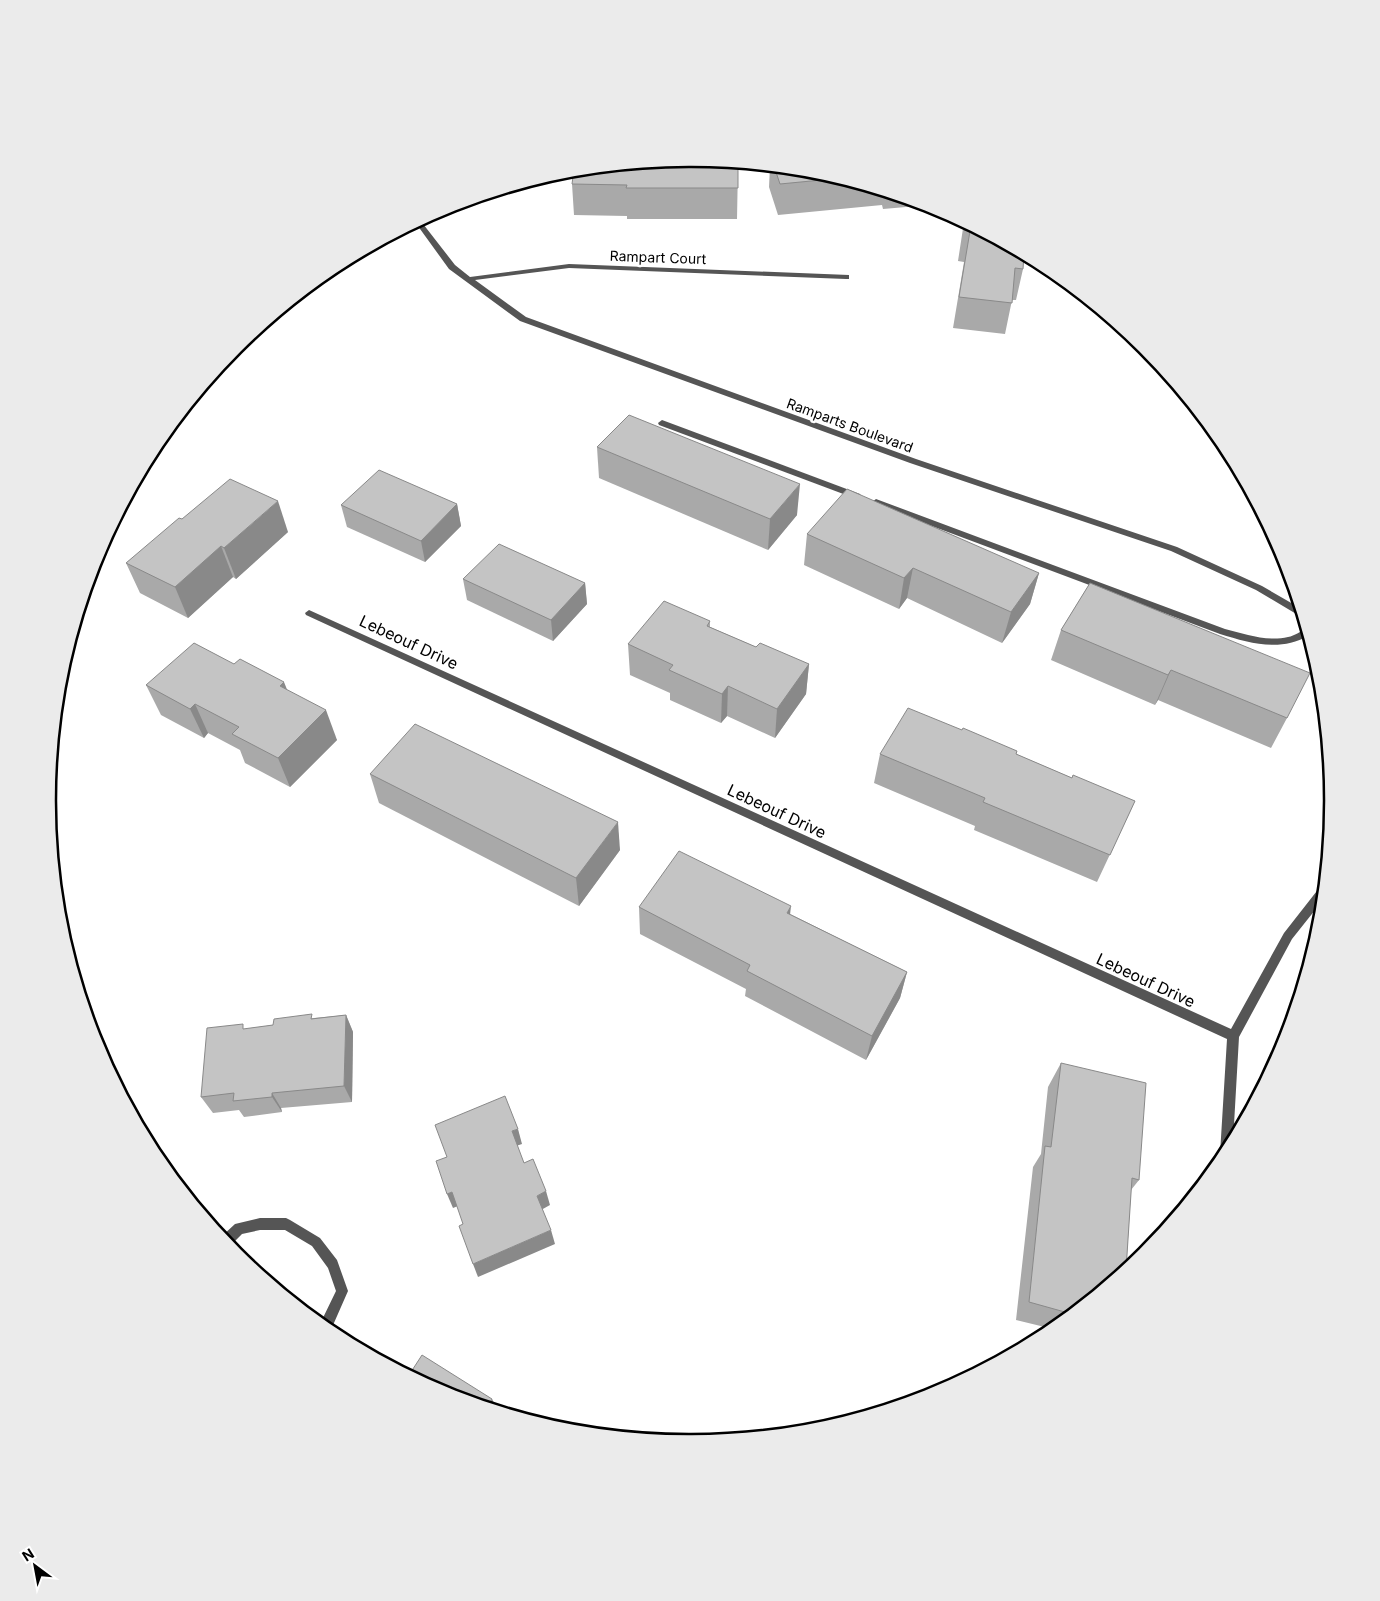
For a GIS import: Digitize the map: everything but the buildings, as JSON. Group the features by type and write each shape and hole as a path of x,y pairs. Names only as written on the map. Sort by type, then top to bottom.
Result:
{"street":[{"name":"Ramparts Boulevard","path":"422,226 452,267 524,320 913,460 1174,549 1259,588 1294,609"},
{"name":"Rampart Court","path":"469,279 570,266 846,277"},
{"path":"662,423 1223,632 1268,643 1297,639 1302,636"},
{"name":"Lebeouf Drive","path":"309,613 1233,1036"},
{"path":"1227,1137 1233,1036 1288,936 1315,901"},
{"path":"231,1236 239,1228 260,1224 286,1224 316,1242 333,1264 342,1291 329,1320"}]}
